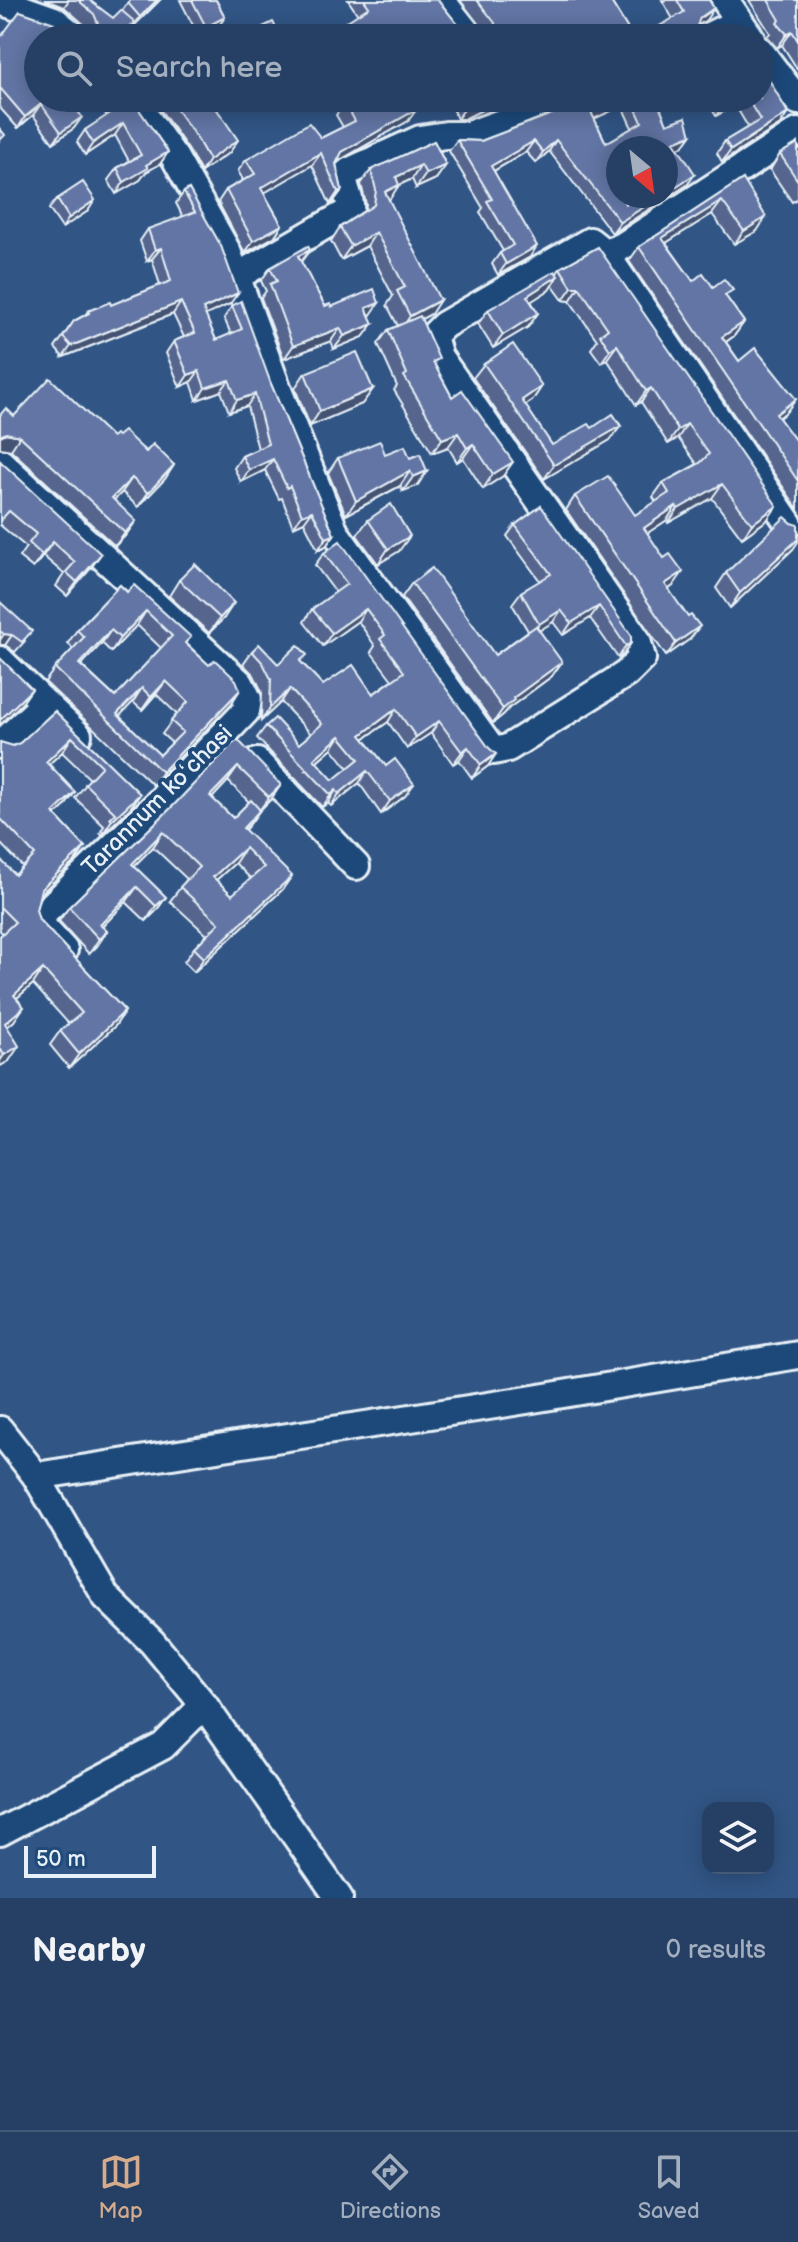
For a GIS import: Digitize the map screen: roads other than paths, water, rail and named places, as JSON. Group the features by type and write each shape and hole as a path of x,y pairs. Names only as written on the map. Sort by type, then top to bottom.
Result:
{"street":[{"path":"441,0 460,24"},
{"path":"0,1 59,24"},
{"path":"774,69 798,101"},
{"path":"142,112 175,158 227,251 335,532 493,751 508,748 626,674 642,658 637,640 439,357 433,336 444,325 590,241 605,253 789,524"},
{"path":"236,277 350,211 351,202 343,183 344,176 350,171 420,139 468,135 513,112"},
{"path":"605,253 623,246 798,132"},
{"name":"Tarannum koʻchasi","path":"0,462 240,683 248,705 246,711 153,808 43,914 42,926 83,971"},
{"path":"0,660 99,756"},
{"path":"0,745 44,704"},
{"path":"227,730 356,866"},
{"path":"132,787 153,808"},
{"path":"36,1476 798,1355"},
{"path":"0,1430 36,1476 106,1597 152,1642 204,1705 339,1898"},
{"path":"0,1832 163,1746 204,1705"}]}
